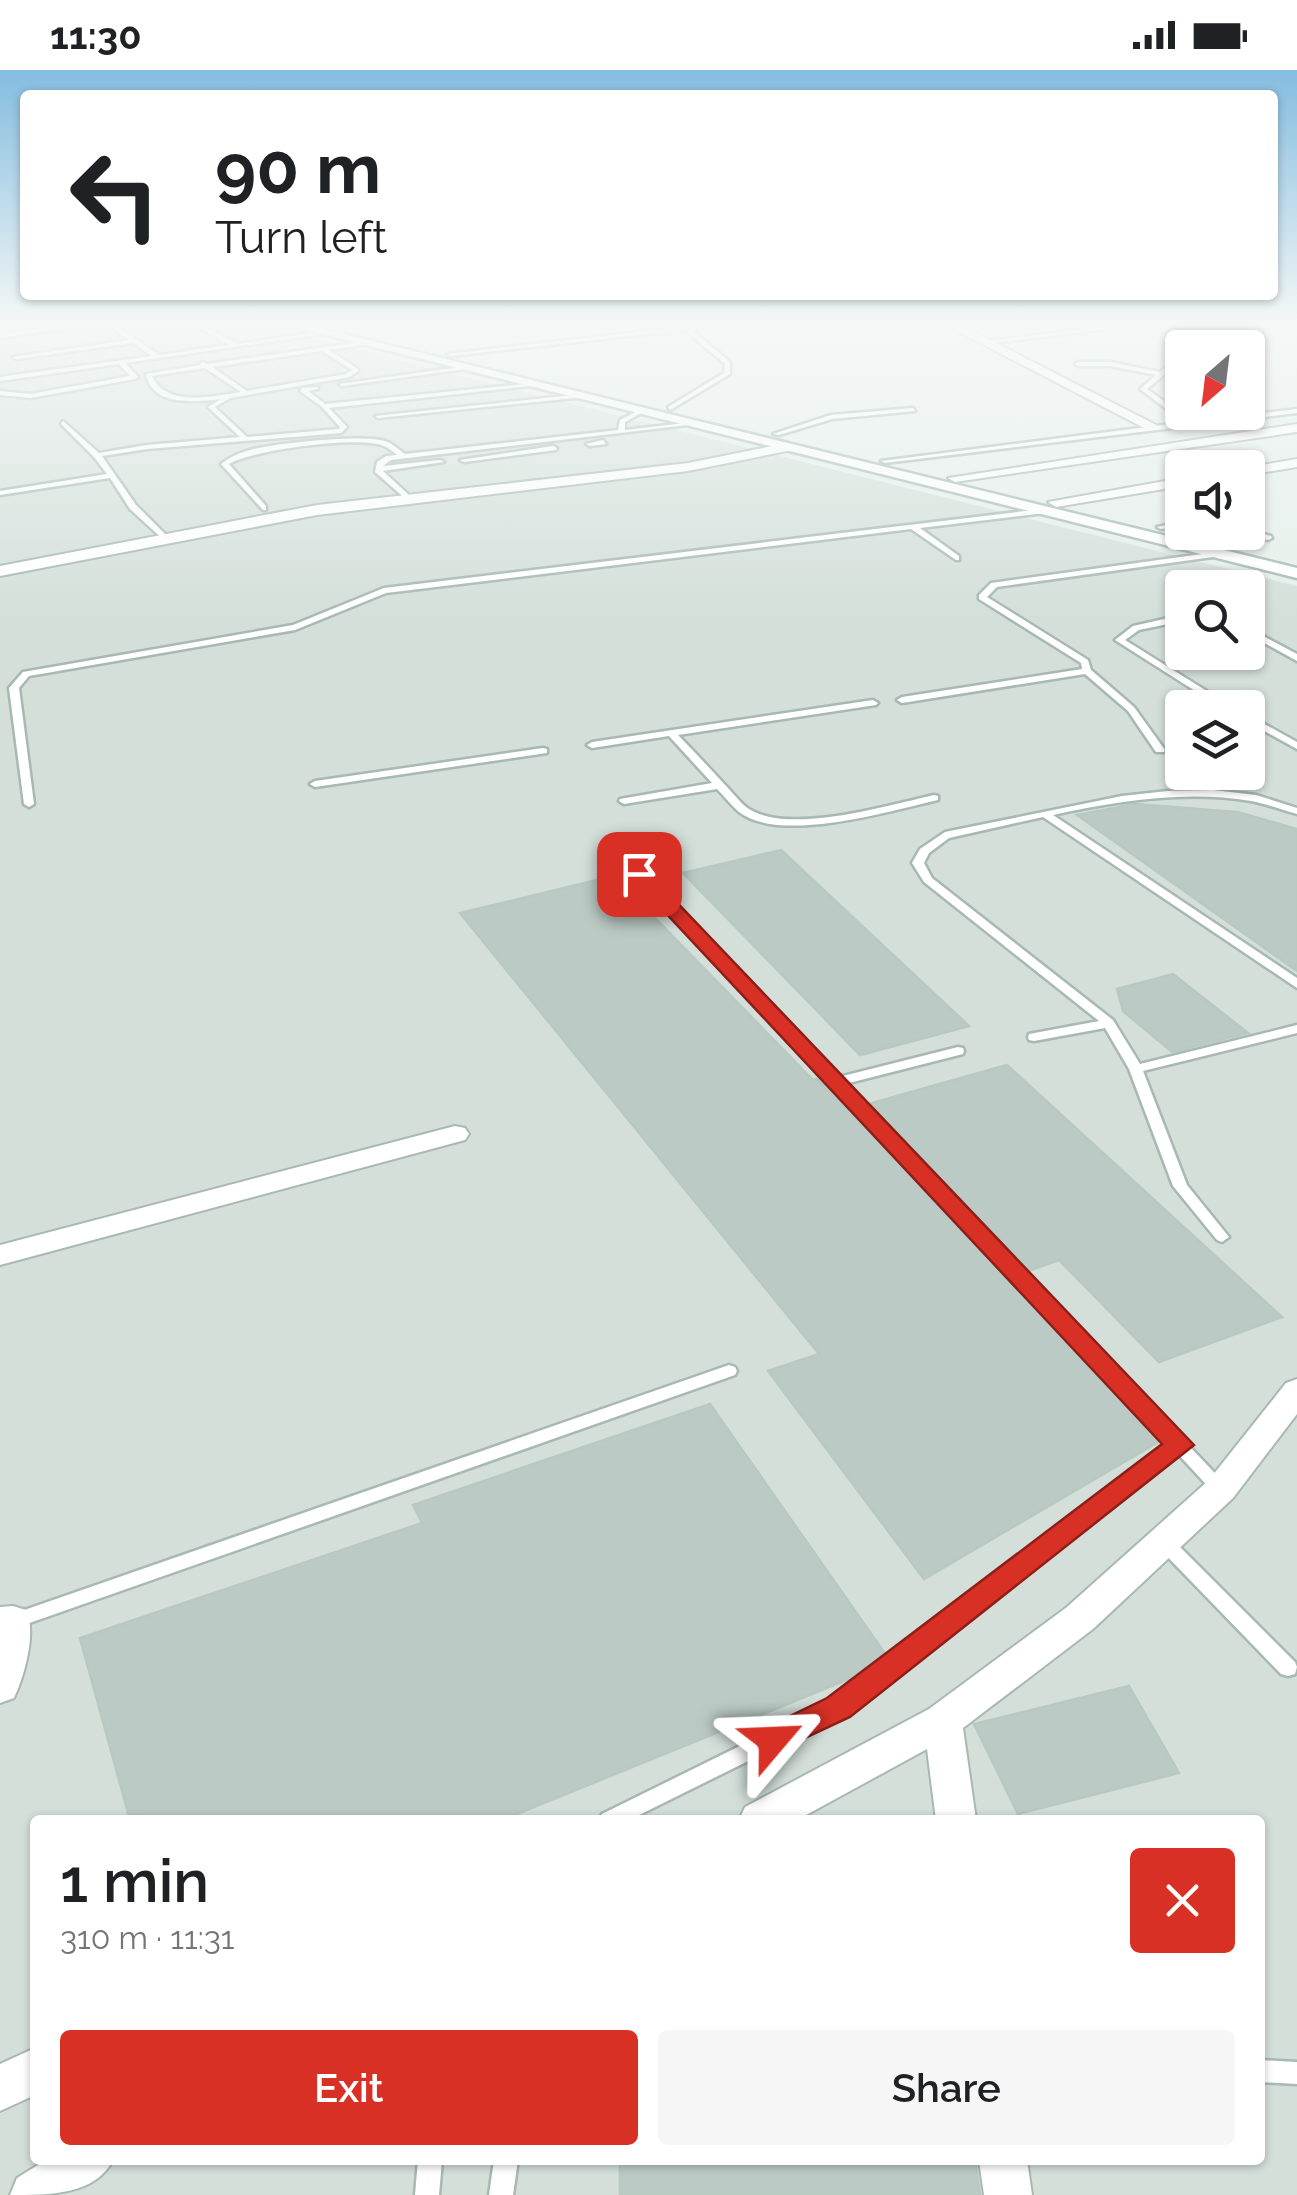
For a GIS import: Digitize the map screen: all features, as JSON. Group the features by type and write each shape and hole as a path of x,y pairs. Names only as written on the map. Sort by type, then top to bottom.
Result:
{"main road":[{"path":"687,422 885,461 1049,507 1162,528 1297,560"},
{"path":"721,422 1297,573"}],"street":[{"path":"1143,422 1153,427"},
{"path":"955,478 1297,428"},
{"path":"0,571 289,515 688,466 789,441"},
{"path":"1265,468 1297,463"},
{"path":"1049,507 1165,485"},
{"path":"0,1254 455,1134"},
{"path":"769,1815 942,1721 1080,1618 1221,1489 1297,1391"},
{"path":"0,1687 6,1622"},
{"path":"942,1721 955,1815"},
{"path":"0,2088 30,2073"},
{"path":"1004,2165 1008,2195"}],"lane":[{"path":"229,422 246,439"},
{"path":"97,455 341,431 344,427 339,422"},
{"path":"620,430 622,422"},
{"path":"789,441 822,422"},
{"path":"63,423 97,455 133,507 166,540"},
{"path":"379,469 380,464 402,455 694,424"},
{"path":"885,461 1165,425"},
{"path":"262,508 224,464 228,459 254,452 366,441 384,443 402,455"},
{"path":"590,444 603,442"},
{"path":"464,460 554,448"},
{"path":"379,469 440,462"},
{"path":"379,469 408,499"},
{"path":"0,493 111,476"},
{"path":"29,804 14,688 26,674 295,627 384,591 1049,507"},
{"path":"912,526 956,558"},
{"path":"1160,750 1131,709 1087,672 1085,662 982,597 984,591 1023,578 1218,554"},
{"path":"1165,622 1136,628 1119,640 1165,668"},
{"path":"1265,640 1297,658"},
{"path":"1168,670 1201,690"},
{"path":"902,700 1087,672"},
{"path":"592,745 873,703"},
{"path":"1265,728 1297,746"},
{"path":"671,733 744,811 782,824 934,798"},
{"path":"315,784 543,751"},
{"path":"624,801 720,785"},
{"path":"1222,1237 1180,1186 1136,1070 1109,1023 928,880 918,863 924,851 945,836 1160,795 1209,793 1272,800 1297,811"},
{"path":"1048,816 1297,984"},
{"path":"639,874 840,1081 1221,1489"},
{"path":"1034,1036 1109,1023"},
{"path":"1136,1070 1297,1029"},
{"path":"840,1081 958,1051"},
{"path":"6,1622 729,1371"},
{"path":"619,1815 838,1707 1180,1445"},
{"path":"1164,1541 1288,1668"},
{"path":"1265,2071 1297,2072"},
{"path":"427,2195 430,2165"},
{"path":"501,2195 505,2165"}],"shaded area":[{"path":"0,422 645,422 1233,570 1165,570 1165,670 1265,670 1265,578 1297,586 1297,2195 0,2195"}],"building":[{"path":"1135,804 1237,812 1297,829 1297,971 1077,815"},
{"path":"781,850 969,1026 860,1055 683,873"},
{"path":"614,876 813,1080 817,1079 849,1110 1160,1441 924,1579 768,1371 819,1354 460,913"},
{"path":"1173,974 1248,1033 1172,1052 1123,1011 1117,989"},
{"path":"1007,1065 1282,1317 1159,1362 1059,1260 1028,1271 869,1104"},
{"path":"710,1404 886,1655 859,1675 514,1815 129,1815 80,1638 422,1523 413,1505"},
{"path":"1129,1686 1179,1773 1018,1814 974,1724"},
{"path":"620,2165 976,2165 980,2195 620,2195"}],"route":[{"path":"639,874 840,1081 1180,1445 838,1707 773,1740"}]}
